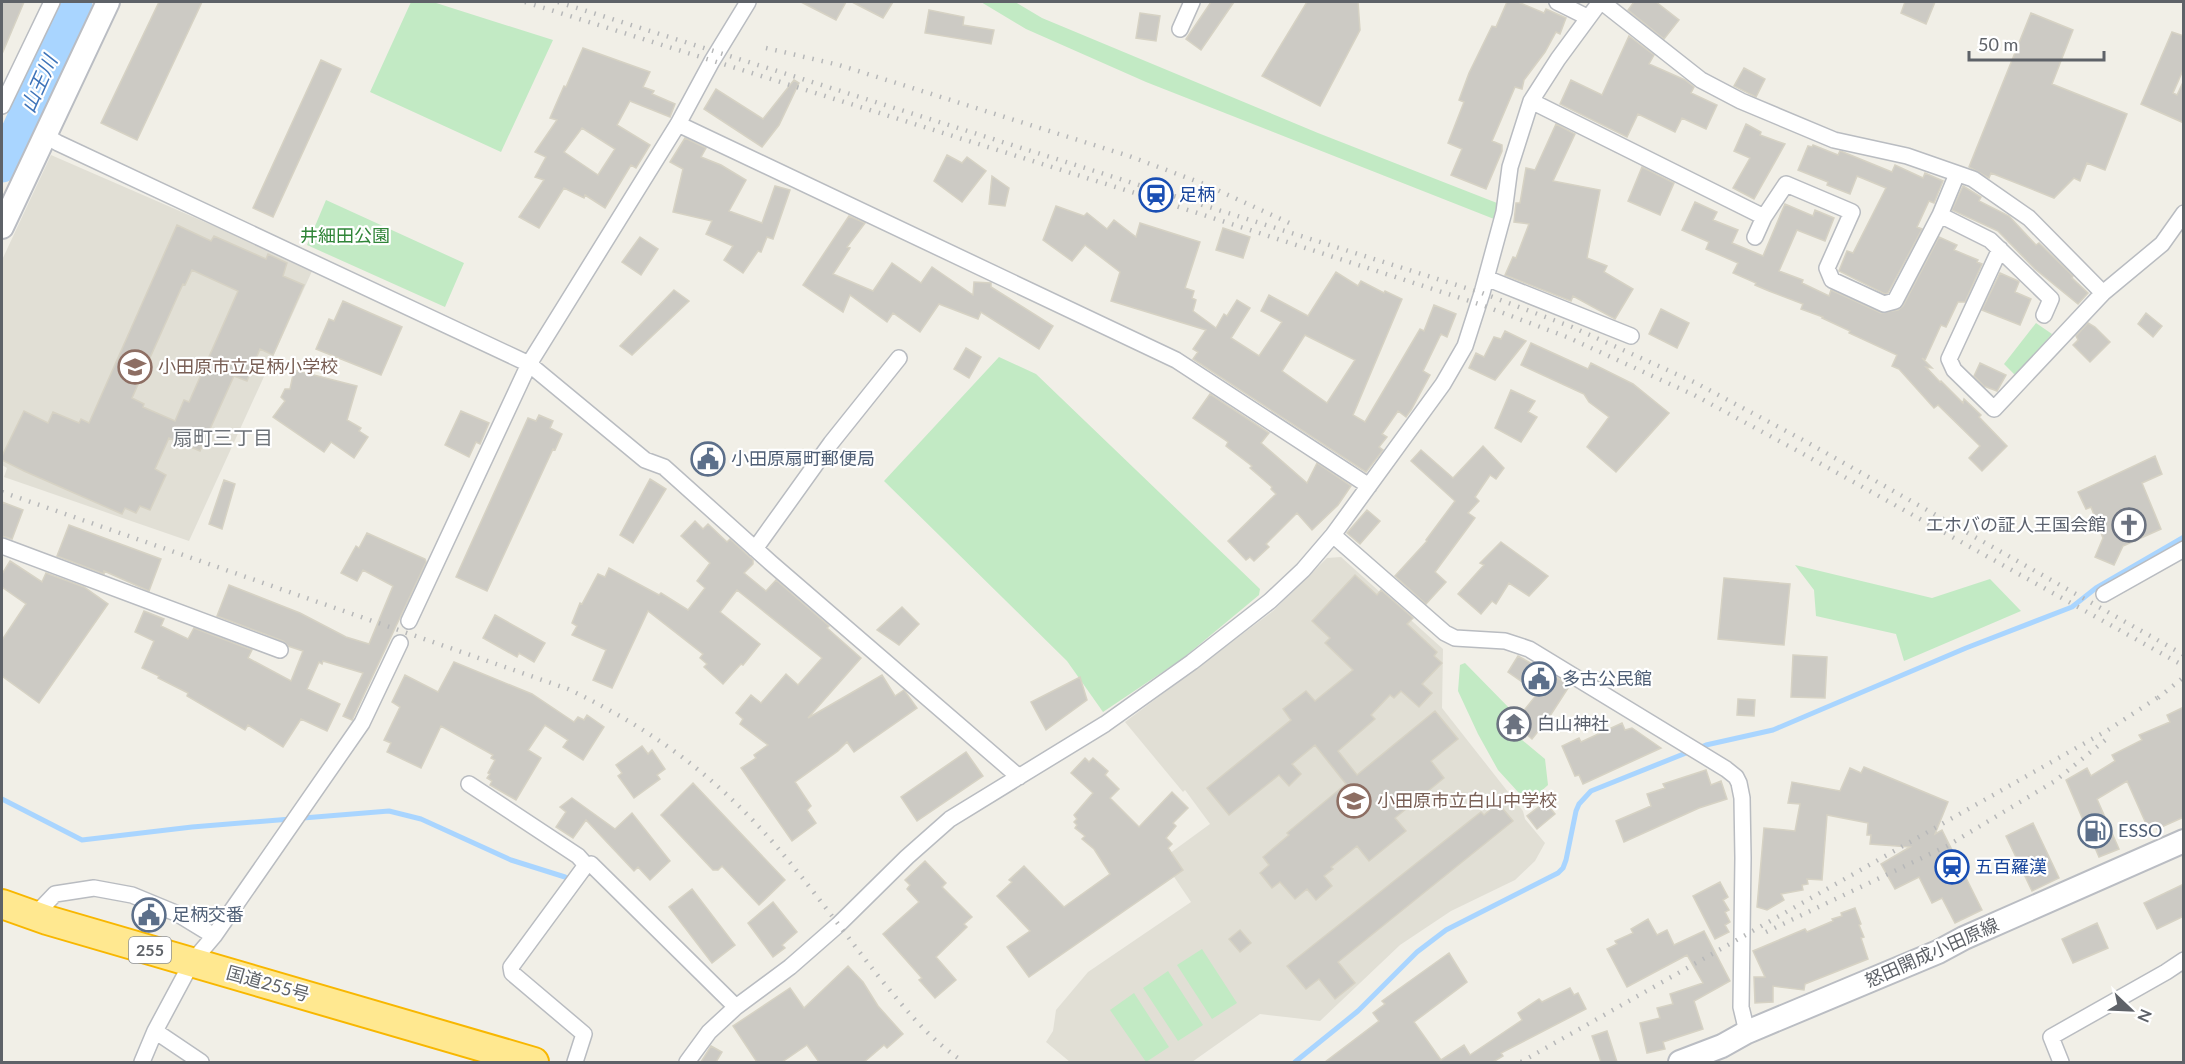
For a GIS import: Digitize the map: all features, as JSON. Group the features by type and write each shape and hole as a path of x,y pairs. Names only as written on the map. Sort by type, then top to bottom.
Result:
{"highway":[{"name":"国道255号","path":"2,904 34,916 534,1062"}],"main road":[{"path":"2,227 108,2"},
{"name":"怒田開成小田原線","path":"1680,1062 1938,952 2184,841"}],"street":[{"path":"2,106 52,2"},
{"path":"409,621 529,364 678,124 712,61 748,2"},
{"path":"1180,29 1192,2"},
{"path":"1557,2 1587,17"},
{"path":"687,1062 709,1032 838,925 950,819 1105,724 1192,662 1269,601 1303,570 1333,535 1451,373 1465,346 1486,278 1504,212 1510,167 1531,101 1587,17 1601,2 1701,80 1741,101 1834,140 1906,156 1973,179 2029,218 2103,293"},
{"path":"1531,101 1764,217"},
{"path":"678,124 1176,360 1369,486"},
{"path":"44,135 529,364 645,460 664,467 755,549 1019,777"},
{"path":"1755,237 1764,217 1786,184 1852,212 1827,268 1832,280 1884,304 1895,301 1940,215 1957,174"},
{"path":"2000,249 1949,359 1954,370 1994,409 2103,293 2162,244 2184,213"},
{"path":"1940,215 1990,240 2000,249 2051,299 2044,315"},
{"path":"1486,278 1631,336"},
{"path":"755,549 831,443 899,358"},
{"path":"1333,535 1445,633 1455,639 1506,641 1518,644 1544,657 1731,773 1739,783 1741,790 1743,858 1741,1007 1747,1032"},
{"path":"2,546 280,650"},
{"path":"2104,594 2184,549"},
{"path":"142,1062 155,1031 192,962 214,936 362,723 400,643"},
{"path":"469,784 578,856 586,865"},
{"path":"575,1062 584,1034 512,973 511,967 586,865 591,864 736,1008"},
{"path":"34,916 55,894 94,888 132,895 178,914 214,936"},
{"path":"2061,1062 2051,1037 2184,960"},
{"path":"155,1031 201,1062"}],"shaded area":[{"name":"小田原市立足柄小学校","path":"51,155 313,269 189,541 4,477 7,468 2,465 2,260"},
{"name":"小田原市立白山中学校","path":"1341,557 1443,649 1442,708 1523,811 1525,819 1545,843 1535,861 1515,880 1451,911 1400,945 1320,1021 1260,1014 1192,1062 1070,1062 1046,1042 1053,1031 1056,1010 1088,972 1191,902 1162,859 1210,824 1185,790 1183,792 1125,722 1273,611 1327,558"}],"green space":[{"path":"411,2 433,2 553,40 501,152 370,92"},
{"path":"981,2 1015,2 1042,18 1318,133 1497,203 1494,219 1146,82 1026,29"},
{"name":"井細田公園","path":"326,200 464,263 445,307 307,245"},
{"path":"2036,323 2052,334 2016,376 2004,364"},
{"path":"999,357 1036,374 1260,589 1259,595 1182,659 1103,712 1067,661 884,481"},
{"path":"1795,565 1932,598 1990,579 2021,611 1904,661 1896,634 1816,616 1814,590"},
{"path":"1465,663 1514,713 1516,735 1545,759 1548,785 1528,803 1498,770 1458,691 1460,665"},
{"path":"1202,949 1237,1003 1212,1019 1177,965"},
{"path":"1168,971 1203,1025 1178,1041 1143,988"},
{"path":"1134,993 1169,1047 1146,1062 1110,1010"}],"building":[{"path":"2,2 24,2 2,54"},
{"path":"159,2 202,2 137,140 101,123"},
{"path":"801,2 846,2 836,20"},
{"path":"852,2 893,2 883,18"},
{"path":"1211,2 1234,2 1201,50 1186,39"},
{"path":"1307,2 1358,2 1360,30 1320,106 1262,76"},
{"path":"1507,2 1518,2 1544,13 1546,9 1566,18 1560,34 1556,32 1545,52 1524,80 1522,89 1515,87 1492,141 1502,145 1502,151 1486,189 1451,175 1462,149 1448,143 1464,102 1459,100 1469,73 1492,26 1496,27"},
{"path":"1634,2 1656,2 1679,20 1664,39 1628,10"},
{"path":"1905,2 1935,2 1926,24 1901,13"},
{"path":"929,10 964,17 963,25 994,30 991,44 925,33"},
{"path":"1140,13 1160,16 1156,41 1136,38"},
{"path":"2031,13 2073,30 2052,84 2127,114 2105,170 2087,163 2080,181 2074,178 2054,198 1991,173 1989,178 1969,167"},
{"path":"2172,32 2184,36 2184,68 2173,93 2177,95 2184,80 2184,123 2141,104"},
{"path":"1629,36 1654,55 1649,64 1685,80 1694,87 1691,93 1717,105 1706,129 1682,118 1675,132 1638,114 1627,137 1560,104 1571,80 1602,95"},
{"path":"583,48 650,72 643,87 654,91 652,94 675,104 670,117 630,101 617,125 650,145 636,168 631,165 605,208 585,195 584,198 564,188 539,228 519,217 544,180 535,177 546,157 535,152 557,120 550,118 564,86 566,87","holes":["582,128 615,149 598,175 564,152"]},
{"path":"321,60 341,69 273,217 253,208"},
{"path":"1744,68 1765,79 1756,97 1734,86"},
{"path":"794,80 799,83 779,125 762,147 704,109 716,89 763,119"},
{"path":"1556,124 1575,134 1553,181 1600,190 1587,258 1607,266 1604,272 1633,289 1615,319 1573,296 1571,301 1505,275 1513,257 1516,258 1529,224 1514,222 1516,203 1520,203 1526,168 1535,170"},
{"path":"1746,124 1761,132 1760,135 1785,144 1754,199 1733,188 1750,158 1734,151"},
{"path":"685,138 706,148 701,157 721,165 746,180 729,211 762,223 775,186 790,190 773,239 767,237 761,252 758,251 743,273 724,260 733,246 706,234 712,221 673,212 683,169 670,162"},
{"path":"1813,145 1838,155 1840,151 1843,152 1892,172 1895,165 1923,178 1925,173 1943,181 1934,203 1929,201 1917,227 1922,229 1888,293 1885,294 1839,271 1847,251 1853,253 1886,188 1857,176 1850,194 1798,170 1808,146"},
{"path":"947,155 962,163 967,157 986,171 962,202 934,181"},
{"path":"1642,167 1674,183 1660,215 1628,201"},
{"path":"992,176 1009,188 1005,206 989,204"},
{"path":"1963,186 1981,197 1979,201 2009,216 2036,245 2039,243 2073,276 2072,278 2088,293 2078,304 2035,269 1998,231 1952,210"},
{"path":"1695,202 1717,212 1713,220 1738,230 1732,243 1763,256 1785,204 1813,216 1815,210 1834,218 1825,241 1797,230 1779,271 1803,280 1802,283 1829,296 1831,290 1881,313 1898,310 1903,306 1939,237 1957,245 1954,250 1978,260 1977,262 1982,264 1965,302 1958,302 1946,327 1941,325 1925,360 1922,358 1932,368 1926,367 1940,382 1963,403 1964,399 1981,415 1979,417 2007,446 1982,471 1969,458 1980,446 1938,405 1934,408 1899,369 1892,366 1897,355 1849,333 1850,331 1823,317 1801,309 1803,304 1755,285 1756,283 1733,273 1738,263 1706,249 1709,242 1682,230"},
{"path":"1056,206 1084,216 1087,213 1107,229 1114,220 1136,237 1140,223 1200,242 1185,288 1194,291 1192,298 1196,300 1193,311 1216,328 1224,314 1227,316 1237,300 1250,308 1231,338 1259,356 1282,322 1261,311 1269,295 1308,316 1336,272 1358,286 1361,281 1402,299 1353,415 1365,422 1420,329 1424,331 1434,305 1456,314 1447,337 1441,334 1423,371 1430,375 1411,410 1406,417 1398,411 1382,434 1387,437 1379,447 1383,450 1366,472 1193,359 1198,352 1193,349 1206,330 1111,301 1120,272 1085,245 1072,261 1043,240","holes":["1305,335 1355,360 1327,403 1282,371"]},
{"path":"849,216 865,223 847,247 850,248 833,274 873,291 892,263 921,283 932,267 973,295 974,282 991,283 991,287 1053,326 1039,349 981,312 978,319 939,304 920,332 893,313 887,322 850,295 843,312 803,285"},
{"path":"177,225 211,241 214,236 266,259 268,254 287,263 283,276 304,285 273,355 260,349 247,381 234,376 200,451 169,438 155,469 166,475 150,510 140,506 136,513 125,508 122,514 2,460 24,411 48,423 53,412 79,423 81,419 89,423","holes":["192,270 238,291 189,402 184,400 175,421 143,407 144,404 132,398 183,284 185,285"]},
{"path":"1223,228 1250,237 1243,258 1216,250"},
{"path":"640,237 658,249 641,275 622,262"},
{"path":"2000,273 2018,281 2015,292 2031,299 2020,325 1982,310"},
{"path":"674,290 689,301 632,355 620,346"},
{"path":"343,301 402,327 381,375 316,349 329,319 334,321"},
{"path":"1661,309 1689,323 1677,348 1649,334"},
{"path":"2146,313 2162,326 2153,337 2138,324"},
{"path":"2088,323 2110,342 2090,362 2073,345 2078,340 2076,336"},
{"path":"1505,331 1526,341 1495,380 1469,368 1476,353 1484,357 1494,337 1501,339"},
{"path":"1531,343 1588,369 1591,363 1633,384 1669,413 1616,472 1587,447 1609,417 1589,402 1584,394 1521,365"},
{"path":"966,348 981,357 969,378 954,369"},
{"path":"1980,363 2006,375 1997,391 1984,386 1974,376"},
{"path":"294,370 357,386 347,420 361,428 359,431 368,437 354,458 331,442 324,452 273,417 285,401 281,397 285,389 290,389"},
{"path":"1511,390 1535,401 1528,412 1537,417 1521,442 1495,428"},
{"path":"1210,394 1269,433 1261,443 1307,483 1317,463 1351,486 1338,505 1312,530 1297,513 1266,544 1269,547 1254,561 1250,557 1246,560 1228,541 1276,494 1271,489 1272,487 1250,468 1252,466 1226,446 1228,442 1193,418"},
{"path":"461,411 489,423 480,444 476,442 469,457 445,445"},
{"path":"539,415 553,421 550,428 562,434 487,591 456,577 528,418 536,421"},
{"path":"1483,446 1504,468 1496,479 1490,475 1475,497 1479,501 1468,513 1475,518 1435,572 1446,582 1426,604 1395,576 1427,541 1455,501 1411,461 1421,450 1453,478"},
{"path":"2155,456 2162,474 2142,483 2161,529 2123,546 2114,565 2095,557 2103,538 2091,507 2086,509 2078,492"},
{"path":"650,479 666,489 633,543 620,535"},
{"path":"224,480 235,484 222,529 209,524"},
{"path":"2,502 23,510 12,539 2,536"},
{"path":"1367,510 1380,521 1360,544 1347,533"},
{"path":"695,521 703,529 708,524 727,542 730,539 753,560 753,564 744,573 766,591 776,580 829,626 827,628 861,658 808,718 882,675 895,696 904,690 917,708 854,752 847,742 795,782 811,806 807,810 816,823 792,841 741,768 756,758 754,755 768,745 740,724 743,719 736,713 751,695 761,703 786,674 798,685 822,658 737,590 720,612 760,644 723,684 704,667 707,664 700,658 703,654 648,611 612,688 593,680 606,650 572,635 577,626 572,623 580,603 582,604 598,574 605,577 609,568 659,595 661,593 688,610 705,588 697,581 710,563 681,536"},
{"path":"69,525 161,559 149,591 104,571 104,574 57,556"},
{"path":"367,533 425,559 426,562 352,720 343,716 363,673 323,661 322,664 319,662 307,689 340,704 327,731 301,719 283,747 248,725 245,730 187,696 188,693 142,668 154,641 135,632 144,611 164,619 161,626 188,639 194,628 252,650 248,658 291,681 303,651 217,616 229,585 300,613 346,637 369,644 393,586 363,570 357,581 341,573 356,546 359,548"},
{"path":"1501,542 1548,576 1529,596 1509,583 1496,604 1492,601 1481,614 1458,594 1484,565 1480,563"},
{"path":"10,561 42,582 46,573 84,587 108,604 39,703 2,676 2,640 26,604 2,587 2,574"},
{"path":"1355,575 1377,595 1381,590 1413,618 1407,624 1437,652 1434,656 1442,663 1422,684 1432,693 1419,707 1401,691 1394,698 1390,695 1371,715 1375,719 1338,751 1357,775 1435,711 1458,739 1431,761 1444,778 1395,818 1406,831 1369,861 1357,846 1331,867 1333,869 1324,876 1332,886 1316,900 1307,889 1295,899 1280,882 1272,888 1260,873 1269,865 1263,857 1289,835 1287,833 1346,784 1315,745 1292,764 1301,774 1289,786 1279,775 1229,815 1207,788 1291,720 1283,709 1306,691 1315,701 1353,670 1325,643 1330,638 1312,621"},
{"path":"1724,578 1790,584 1784,645 1718,639"},
{"path":"902,607 919,624 899,645 877,630"},
{"path":"495,615 545,643 534,662 519,653 517,657 483,638"},
{"path":"1793,655 1827,657 1825,698 1791,697"},
{"path":"1518,656 1570,685 1532,739 1518,727 1521,722 1517,719 1538,693 1508,672"},
{"path":"454,662 532,694 574,722 578,717 584,720 587,715 604,727 583,760 563,747 568,740 545,725 528,750 541,758 516,800 490,785 492,781 487,778 495,760 491,758 493,755 441,726 421,768 387,752 391,743 384,740 400,707 392,702 405,675 438,692"},
{"path":"1080,677 1087,700 1046,730 1031,702"},
{"path":"1738,699 1755,700 1754,716 1737,715"},
{"path":"2184,707 2184,817 2157,829 2155,825 2148,828 2127,781 2097,799 2119,849 2099,857 2066,780 2087,768 2091,776 2115,761 2112,755 2142,740 2139,735 2170,722 2167,715"},
{"path":"1622,723 1625,730 1632,728 1661,748 1583,784 1579,775 1575,776 1562,746 1579,738 1581,742"},
{"path":"642,746 648,754 652,750 665,769 657,775 660,779 634,798 618,776 622,773 616,765"},
{"path":"966,752 983,776 917,821 901,797"},
{"path":"1085,758 1089,762 1093,758 1108,771 1105,775 1119,789 1110,798 1139,827 1172,792 1188,808 1173,823 1176,826 1166,838 1172,844 1168,848 1183,870 1029,977 1007,947 1030,931 997,896 1012,882 1009,880 1024,866 1064,907 1110,874 1094,849 1082,839 1085,836 1075,828 1077,825 1074,822 1077,819 1074,815 1093,793 1071,773"},
{"path":"1864,767 1948,802 1935,834 1942,830 1982,910 1955,923 1942,898 1932,903 1919,877 1895,889 1881,864 1910,847 1870,844 1871,835 1867,835 1868,823 1827,815 1822,880 1807,879 1808,884 1802,885 1803,890 1781,894 1784,900 1767,910 1757,907 1764,828 1795,831 1800,804 1788,803 1792,782 1840,791 1850,768 1861,773"},
{"path":"1706,770 1711,785 1721,781 1727,799 1699,808 1624,842 1616,821 1651,806 1647,794 1665,788 1663,784"},
{"path":"693,783 785,880 759,905 722,866 718,870 713,870 661,815"},
{"path":"572,798 615,829 632,813 670,861 650,880 638,867 634,871 586,820 573,838 556,827 566,812 560,807"},
{"path":"1545,802 1555,814 1537,829 1527,816"},
{"path":"1498,803 1513,821 1338,962 1355,983 1335,999 1319,979 1306,989 1287,966 1481,812 1484,815"},
{"path":"2033,823 2059,878 2032,891 2006,836"},
{"path":"925,861 946,883 942,887 972,917 964,924 967,927 936,957 956,980 935,998 919,980 922,978 883,934 919,902 907,889 910,885 905,880"},
{"path":"1720,882 1728,897 1723,900 1729,910 1725,912 1730,922 1725,925 1729,932 1715,939 1693,896"},
{"path":"2184,884 2184,916 2157,929 2144,903"},
{"path":"692,889 735,945 712,963 669,907"},
{"path":"773,902 797,932 782,945 785,948 773,957 748,923"},
{"path":"1855,908 1861,924 1859,925 1864,937 1861,938 1868,959 1805,984 1804,990 1773,986 1773,1002 1755,1003 1754,977 1765,977 1753,951 1805,929 1807,932"},
{"path":"1648,919 1657,935 1667,930 1674,945 1704,931 1730,981 1694,1001 1703,1029 1663,1042 1665,1049 1647,1053 1640,1023 1660,1018 1657,1008 1673,1004 1670,994 1703,983 1687,955 1627,987 1607,949 1617,944 1615,941 1633,933 1631,929"},
{"path":"2097,923 2108,948 2073,963 2062,939"},
{"path":"1240,930 1251,943 1240,952 1229,939"},
{"path":"1449,953 1467,982 1414,1022 1441,1060 1464,1045 1470,1055 1522,1020 1518,1013 1539,999 1542,1002 1570,988 1574,995 1578,993 1586,1009 1501,1053 1503,1056 1493,1062 1325,1062 1379,1021 1373,1013 1385,1004 1382,1001"},
{"path":"848,966 863,982 878,1006 903,1034 887,1048 884,1045 864,1062 819,1062 807,1045 782,1062 757,1062 733,1026 790,988 804,1008"},
{"path":"1607,1031 1617,1062 1601,1062 1592,1036"},
{"path":"711,1046 722,1052 716,1062 701,1062"}],"waterway":[{"name":"山王川","path":"2,166 76,2"},
{"path":"1295,1062 1358,1011 1417,952 1446,930 1558,873 1566,860 1576,811 1591,791 1706,745 1773,730 1966,648 2072,607 2096,588 2184,537"},
{"path":"2,799 82,840 192,827 389,811 421,819 511,860 565,877"}],"railway":[{"path":"525,2 1154,199 1479,304 1567,337 1694,395 2184,666"},
{"path":"558,2 1482,293 1572,327 1694,382 1803,440 2184,655"},
{"path":"766,48 839,65 1129,156 1204,184 1296,226"},
{"path":"2,492 568,689 628,721 681,756 754,821 790,862 906,1009 939,1043 964,1062"},
{"path":"2158,698 2184,677"},
{"path":"1521,1062 2108,730 2163,694"},
{"path":"1766,932 1947,846 2055,781 2109,737"}],"place":[{"name":"足柄","path":"1156,195"},
{"name":"小田原市立足柄小学校","path":"135,367"},
{"name":"小田原扇町郵便局","path":"708,459"},
{"name":"エホバの証人王国会館","path":"2129,525"},
{"name":"多古公民館","path":"1539,679"},
{"name":"白山神社","path":"1514,724"},
{"name":"小田原市立白山中学校","path":"1354,801"},
{"name":"ESSO","path":"2095,831"},
{"name":"五百羅漢","path":"1952,867"},
{"name":"足柄交番","path":"149,915"}],"district":[{"name":"扇町三丁目","path":"223,438"}]}
